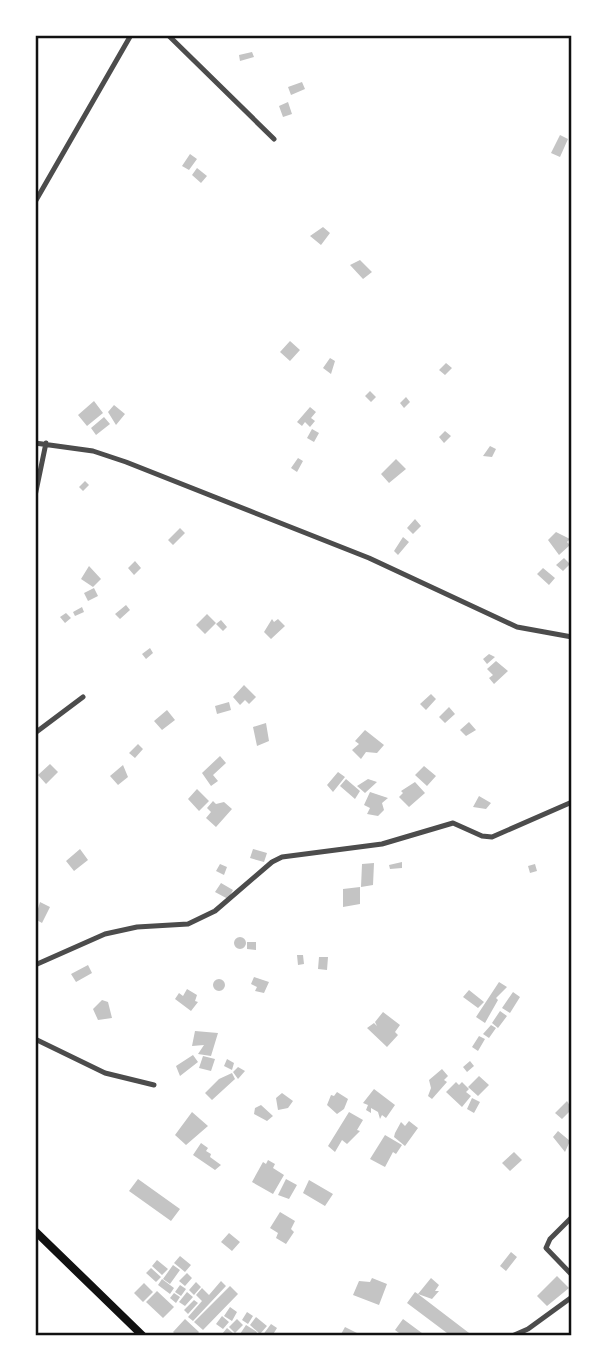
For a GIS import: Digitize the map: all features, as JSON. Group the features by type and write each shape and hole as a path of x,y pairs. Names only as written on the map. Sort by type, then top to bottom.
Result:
{"main road":[{"path":"35,1231 143,1336"}],"street":[{"path":"35,202 131,35"},
{"path":"168,35 274,139"},
{"path":"35,443 93,451 126,462 369,558 517,626 572,638"},
{"path":"35,496 46,443"},
{"path":"35,733 83,697"},
{"path":"35,965 105,934 137,927 188,924 215,911 272,862 282,857 382,844 453,823 482,836 492,837 572,802"},
{"path":"35,1027 35,1039 105,1073 154,1085"},
{"path":"572,1217 550,1239 546,1248 572,1275"},
{"path":"512,1336 528,1329 572,1297"}],"building":[{"path":"252,52 254,57 240,61 239,55"},
{"path":"302,82 305,89 291,95 288,87"},
{"path":"288,102 292,114 283,117 279,106"},
{"path":"560,135 568,139 560,157 551,153"},
{"path":"190,154 197,159 189,170 182,166"},
{"path":"197,168 207,176 201,183 192,175"},
{"path":"323,227 330,233 321,245 310,236"},
{"path":"360,260 372,272 363,279 350,265"},
{"path":"290,341 300,350 290,361 280,352"},
{"path":"330,358 335,361 331,374 323,368"},
{"path":"446,363 452,368 445,375 439,370"},
{"path":"370,391 376,397 371,402 365,396"},
{"path":"406,397 410,402 404,408 400,403"},
{"path":"94,401 103,413 87,426 78,415"},
{"path":"114,405 125,414 116,425 108,412"},
{"path":"310,407 316,412 311,418 315,421 310,427 305,422 302,426 297,422"},
{"path":"104,417 110,424 96,435 91,428"},
{"path":"312,429 319,433 314,442 307,438"},
{"path":"445,431 451,436 444,443 439,437"},
{"path":"490,446 496,449 492,457 483,456"},
{"path":"298,458 303,461 297,472 291,468"},
{"path":"396,459 406,469 389,483 381,474"},
{"path":"85,481 89,485 83,491 79,487"},
{"path":"415,519 421,526 413,534 407,528"},
{"path":"180,528 185,533 173,545 168,540"},
{"path":"556,532 570,539 567,542 570,545 559,555 548,540"},
{"path":"403,537 409,542 398,555 394,551"},
{"path":"564,558 570,564 563,571 556,565"},
{"path":"135,561 141,568 134,575 128,568"},
{"path":"89,566 101,579 93,587 81,579"},
{"path":"543,568 555,578 549,585 537,574"},
{"path":"94,588 98,596 88,601 84,593"},
{"path":"126,605 130,610 120,619 115,614"},
{"path":"82,607 84,612 75,616 73,612"},
{"path":"66,613 71,618 65,623 60,617"},
{"path":"207,614 216,623 205,634 196,625"},
{"path":"272,619 274,622 278,619 285,626 271,639 264,632"},
{"path":"221,620 227,627 223,631 216,624"},
{"path":"150,648 153,653 146,659 142,654"},
{"path":"489,654 495,657 487,664 483,659"},
{"path":"496,661 508,671 494,684 489,678 493,675 487,669"},
{"path":"244,685 256,697 249,704 245,700 240,705 233,697"},
{"path":"431,694 436,699 426,710 420,704"},
{"path":"229,702 231,710 217,714 215,706"},
{"path":"449,707 455,714 445,723 439,717"},
{"path":"167,710 175,720 162,730 154,721"},
{"path":"469,722 476,730 466,736 460,730"},
{"path":"266,723 269,741 257,746 253,727"},
{"path":"365,730 384,745 377,753 366,752 361,759 352,750 359,744 355,741"},
{"path":"138,744 143,749 135,758 129,753"},
{"path":"220,756 226,763 213,775 218,781 211,786 202,773"},
{"path":"50,764 58,772 46,784 38,775"},
{"path":"123,765 128,777 118,785 110,776"},
{"path":"424,766 436,776 427,786 415,775"},
{"path":"338,772 345,777 333,792 327,785"},
{"path":"346,779 360,791 355,799 340,786"},
{"path":"368,779 377,782 365,793 357,786"},
{"path":"415,782 425,793 409,807 399,797 403,793 401,791"},
{"path":"197,789 209,801 199,811 188,799"},
{"path":"370,792 388,798 382,803 384,810 378,816 367,814 370,808 364,805"},
{"path":"479,796 491,803 486,809 473,807"},
{"path":"213,801 216,804 224,802 232,809 216,827 206,818 211,812 207,808"},
{"path":"80,849 88,860 74,871 66,861"},
{"path":"253,849 267,853 264,862 250,858"},
{"path":"402,862 402,868 390,869 389,865"},
{"path":"374,863 373,885 361,887 362,864"},
{"path":"220,864 227,867 224,875 216,871"},
{"path":"535,864 537,871 530,873 528,866"},
{"path":"221,883 233,890 228,899 215,892"},
{"path":"360,887 360,904 343,907 343,889"},
{"path":"40,902 50,907 42,923 35,919"},
{"path":"240,937 246,943 240,949 234,943"},
{"path":"247,942 256,942 256,950 247,949"},
{"path":"297,955 303,955 304,964 298,965"},
{"path":"319,957 328,957 327,970 318,969"},
{"path":"88,965 92,973 76,982 71,974"},
{"path":"254,977 269,982 264,993 255,991 257,987 251,984"},
{"path":"219,979 225,985 219,991 213,985"},
{"path":"499,982 507,987 496,998 498,1000 485,1023 476,1017"},
{"path":"187,989 197,995 195,1001 198,1002 191,1011 175,999 179,993 183,996"},
{"path":"469,990 484,1002 478,1008 463,997"},
{"path":"513,992 520,997 510,1013 502,1008"},
{"path":"102,1000 108,1002 112,1018 98,1020 93,1009"},
{"path":"500,1011 507,1016 498,1028 492,1023"},
{"path":"383,1012 400,1025 395,1032 398,1035 387,1047 367,1028 374,1023 377,1026 375,1022"},
{"path":"491,1025 496,1028 489,1038 483,1034"},
{"path":"195,1031 218,1033 211,1056 198,1054 204,1045 192,1046"},
{"path":"479,1036 485,1039 478,1051 472,1047"},
{"path":"193,1055 198,1062 180,1076 176,1066"},
{"path":"203,1056 215,1059 211,1071 199,1068"},
{"path":"227,1059 234,1063 232,1070 224,1066"},
{"path":"470,1061 474,1066 467,1072 463,1067"},
{"path":"238,1067 245,1071 238,1079 233,1072"},
{"path":"442,1069 448,1076 444,1080 447,1082 432,1099 428,1096 431,1088 429,1080"},
{"path":"232,1073 235,1079 212,1100 205,1093 219,1079"},
{"path":"479,1076 489,1085 478,1096 468,1087"},
{"path":"456,1082 459,1085 462,1082 469,1089 466,1092 471,1096 462,1107 446,1092"},
{"path":"374,1089 395,1105 386,1118 382,1115 380,1119 378,1112 371,1108 371,1113 366,1110 368,1105 363,1103"},
{"path":"337,1092 348,1099 344,1109 337,1114 327,1105 331,1095 334,1096"},
{"path":"282,1093 293,1101 288,1108 278,1110 276,1098"},
{"path":"472,1098 480,1102 474,1113 467,1109"},
{"path":"567,1101 572,1109 562,1119 555,1113"},
{"path":"261,1105 273,1116 267,1121 254,1114 255,1108"},
{"path":"192,1112 208,1126 186,1145 175,1135"},
{"path":"349,1112 363,1120 357,1130 360,1131 347,1144 342,1140 335,1152 328,1146"},
{"path":"409,1121 418,1128 405,1146 394,1137 401,1122 405,1126"},
{"path":"558,1131 570,1141 565,1152 553,1137"},
{"path":"385,1135 402,1145 396,1154 393,1152 385,1167 370,1159"},
{"path":"201,1143 208,1148 206,1151 211,1154 210,1157 221,1165 215,1170 193,1155"},
{"path":"514,1152 522,1160 510,1171 502,1163"},
{"path":"268,1160 275,1164 273,1168 284,1175 273,1194 252,1182 263,1162 266,1164"},
{"path":"138,1179 180,1209 171,1221 129,1191"},
{"path":"286,1179 297,1185 289,1199 278,1195"},
{"path":"309,1180 333,1194 325,1206 303,1193"},
{"path":"280,1212 295,1221 291,1229 294,1232 286,1244 276,1238 278,1233 270,1228"},
{"path":"229,1233 240,1242 232,1251 221,1242"},
{"path":"511,1252 517,1257 506,1271 500,1266"},
{"path":"180,1256 191,1265 185,1272 174,1263"},
{"path":"157,1260 168,1269 162,1275 152,1266"},
{"path":"173,1265 180,1270 170,1284 163,1279"},
{"path":"151,1268 161,1277 156,1282 146,1273"},
{"path":"187,1273 192,1278 185,1286 179,1281"},
{"path":"557,1276 569,1288 547,1306 537,1296"},
{"path":"372,1278 387,1284 379,1305 353,1295 359,1281 370,1282"},
{"path":"431,1278 439,1285 435,1291 439,1291 432,1299 418,1294"},
{"path":"162,1279 174,1288 170,1294 158,1285"},
{"path":"221,1281 226,1286 193,1321 188,1317 202,1301 196,1295 202,1288 209,1295"},
{"path":"196,1282 201,1287 194,1295 189,1290"},
{"path":"144,1283 153,1292 143,1302 134,1293"},
{"path":"180,1285 186,1289 181,1296 175,1292"},
{"path":"230,1286 238,1294 203,1330 194,1322"},
{"path":"157,1291 174,1307 163,1318 146,1302"},
{"path":"187,1292 193,1297 185,1306 179,1302"},
{"path":"415,1292 473,1336 451,1336 407,1303"},
{"path":"174,1293 180,1297 176,1303 170,1298"},
{"path":"194,1300 198,1303 188,1314 184,1310"},
{"path":"230,1307 237,1312 232,1321 224,1316"},
{"path":"247,1312 253,1316 248,1324 242,1320"},
{"path":"222,1316 229,1322 223,1329 216,1324"},
{"path":"256,1317 267,1326 260,1334 250,1325"},
{"path":"185,1319 199,1332 196,1336 177,1336 173,1332"},
{"path":"237,1319 243,1325 235,1333 229,1327"},
{"path":"403,1319 426,1336 403,1336 395,1330"},
{"path":"271,1324 277,1328 272,1336 262,1336"},
{"path":"246,1325 257,1332 255,1336 240,1334"},
{"path":"345,1327 363,1336 340,1336"},
{"path":"227,1328 234,1334 232,1336 222,1334"}]}
